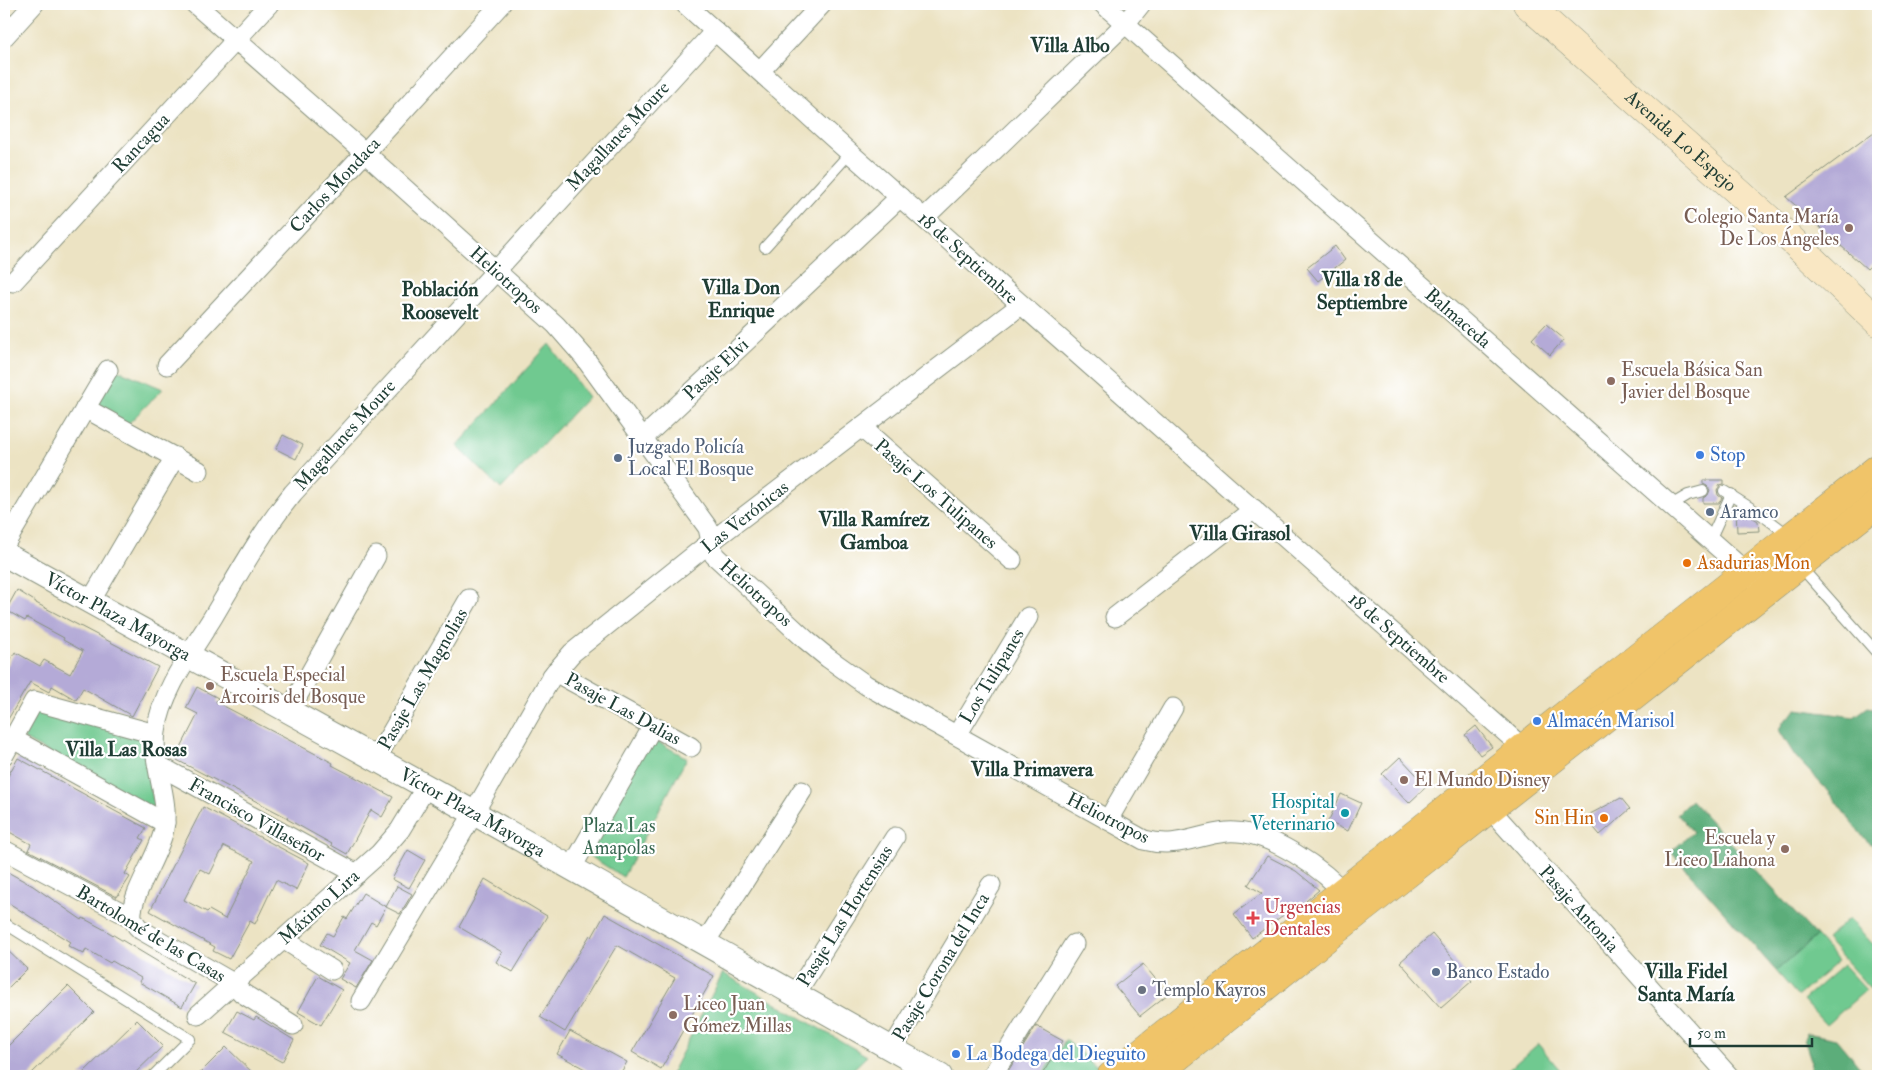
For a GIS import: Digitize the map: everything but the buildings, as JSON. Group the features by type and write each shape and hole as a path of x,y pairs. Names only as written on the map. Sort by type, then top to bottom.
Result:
{"main road":[{"name":"Avenida Lo Espejo","path":"1527,4 1780,229 1878,322"},
{"path":"1111,1076 1878,468"},
{"path":"1154,1076 1360,911 1878,503"}],"street":[{"path":"4,37 34,4"},
{"name":"Heliotropos","path":"195,4 365,153 566,335 708,528 714,555 828,658 866,685 1144,840 1165,844 1183,842 1226,832 1259,836 1309,863 1333,880 1360,911"},
{"name":"Rancagua","path":"13,282 269,4"},
{"name":"Carlos Mondaca","path":"167,365 501,4"},
{"name":"18 de Septiembre","path":"685,4 1021,305 1524,748 1542,768"},
{"path":"760,71 822,4"},
{"name":"Balmaceda","path":"1103,4 1768,591"},
{"path":"924,218 1125,24 1141,4"},
{"name":"Magallanes Moure","path":"132,918 133,904 162,839 166,822 155,734 161,706 189,656 279,510 302,482 715,31"},
{"name":"Pasaje Elvi","path":"642,438 900,197"},
{"name":"Las Verónicas","path":"361,1001 474,814 555,672 572,654 712,541 1021,305"},
{"path":"4,546 108,370"},
{"path":"85,408 199,471"},
{"name":"Pasaje Los Tulipanes","path":"861,427 1012,560"},
{"path":"90,602 174,458"},
{"path":"1115,617 1254,509"},
{"name":"Víctor Plaza Mayorga","path":"4,554 426,787 940,1076"},
{"path":"289,711 376,556"},
{"name":"Pasaje Las Magnolias","path":"376,760 469,599"},
{"name":"Los Tulipanes","path":"957,735 1028,617"},
{"name":"Pasaje Las Dalias","path":"555,672 691,747"},
{"path":"155,734 34,701 8,747 166,822"},
{"path":"1108,820 1173,708"},
{"path":"571,869 654,726"},
{"name":"Francisco Villaseñor","path":"158,765 357,874"},
{"name":"Máximo Lira","path":"198,1015 380,853 400,830 426,787"},
{"path":"704,944 802,791"},
{"name":"Pasaje Antonia","path":"1490,809 1729,1076"},
{"name":"Pasaje Las Hortensias","path":"796,995 895,837"},
{"name":"Bartolomé de las Casas","path":"4,850 132,918 142,930 233,983 242,993 293,1025"},
{"name":"Pasaje Corona del Inca","path":"892,1049 991,885"},
{"path":"283,939 332,970"},
{"path":"992,1076 1074,944"}],"lane":[{"path":"765,247 850,153"},
{"path":"1671,505 1688,495 1703,491"},
{"path":"1710,540 1728,493 1791,537"},
{"path":"1800,565 1878,654"},
{"path":"4,923 190,1039 153,1076"}],"green space":[{"path":"549,344 588,397 501,489 457,446"},
{"path":"116,369 163,389 127,425 95,408"},
{"path":"38,707 142,736 155,811 24,739"},
{"path":"1868,707 1878,712 1878,850 1864,838 1825,788 1795,756 1779,730 1783,722 1797,709 1854,717"},
{"name":"Plaza Las Amapolas","path":"649,737 687,758 623,877 585,853"},
{"path":"1691,800 1816,936 1776,971 1671,852 1693,832 1677,814"},
{"path":"1849,918 1878,950 1878,993 1876,995 1826,939"},
{"path":"1816,936 1838,961 1798,996 1776,971"},
{"path":"1843,965 1866,990 1826,1025 1803,1000"},
{"path":"723,973 867,1056 846,1076 670,1076"},
{"path":"1807,1033 1836,1039 1867,1076 1809,1076 1811,1060 1804,1039"},
{"path":"1066,1040 1099,1069 1090,1076 1042,1076"},
{"path":"1538,1044 1565,1076 1502,1076 1502,1075"}],"place":[{"name":"Colegio Santa María De Los Ángeles","path":"1849,228"},
{"name":"Escuela Básica San Javier del Bosque","path":"1611,381"},
{"name":"Stop","path":"1700,455"},
{"name":"Juzgado Policía Local El Bosque","path":"618,458"},
{"name":"Aramco","path":"1710,512"},
{"name":"Asadurias Mon","path":"1687,563"},
{"name":"Escuela Especial Arcoiris del Bosque","path":"210,686"},
{"name":"Almacén Marisol","path":"1537,721"},
{"name":"El Mundo Disney","path":"1404,780"},
{"name":"Hospital Veterinario","path":"1345,813"},
{"name":"Sin Hin","path":"1604,818"},
{"name":"Escuela y Liceo Liahona","path":"1785,849"},
{"name":"Urgencias Dentales","path":"1253,918"},
{"name":"Banco Estado","path":"1436,972"},
{"name":"Templo Kayros","path":"1142,990"},
{"name":"Liceo Juan Gómez Millas","path":"673,1015"},
{"name":"La Bodega del Dieguito","path":"956,1054"}],"district":[{"name":"Villa Albo","path":"1070,45"},
{"name":"Villa 18 de Septiembre","path":"1362,290"},
{"name":"Villa Don Enrique","path":"741,298"},
{"name":"Población Roosevelt","path":"440,300"},
{"name":"Villa Ramírez Gamboa","path":"874,530"},
{"name":"Villa Girasol","path":"1240,533"},
{"name":"Villa Las Rosas","path":"126,749"},
{"name":"Villa Primavera","path":"1032,769"},
{"name":"Villa Fidel Santa María","path":"1686,982"}]}
